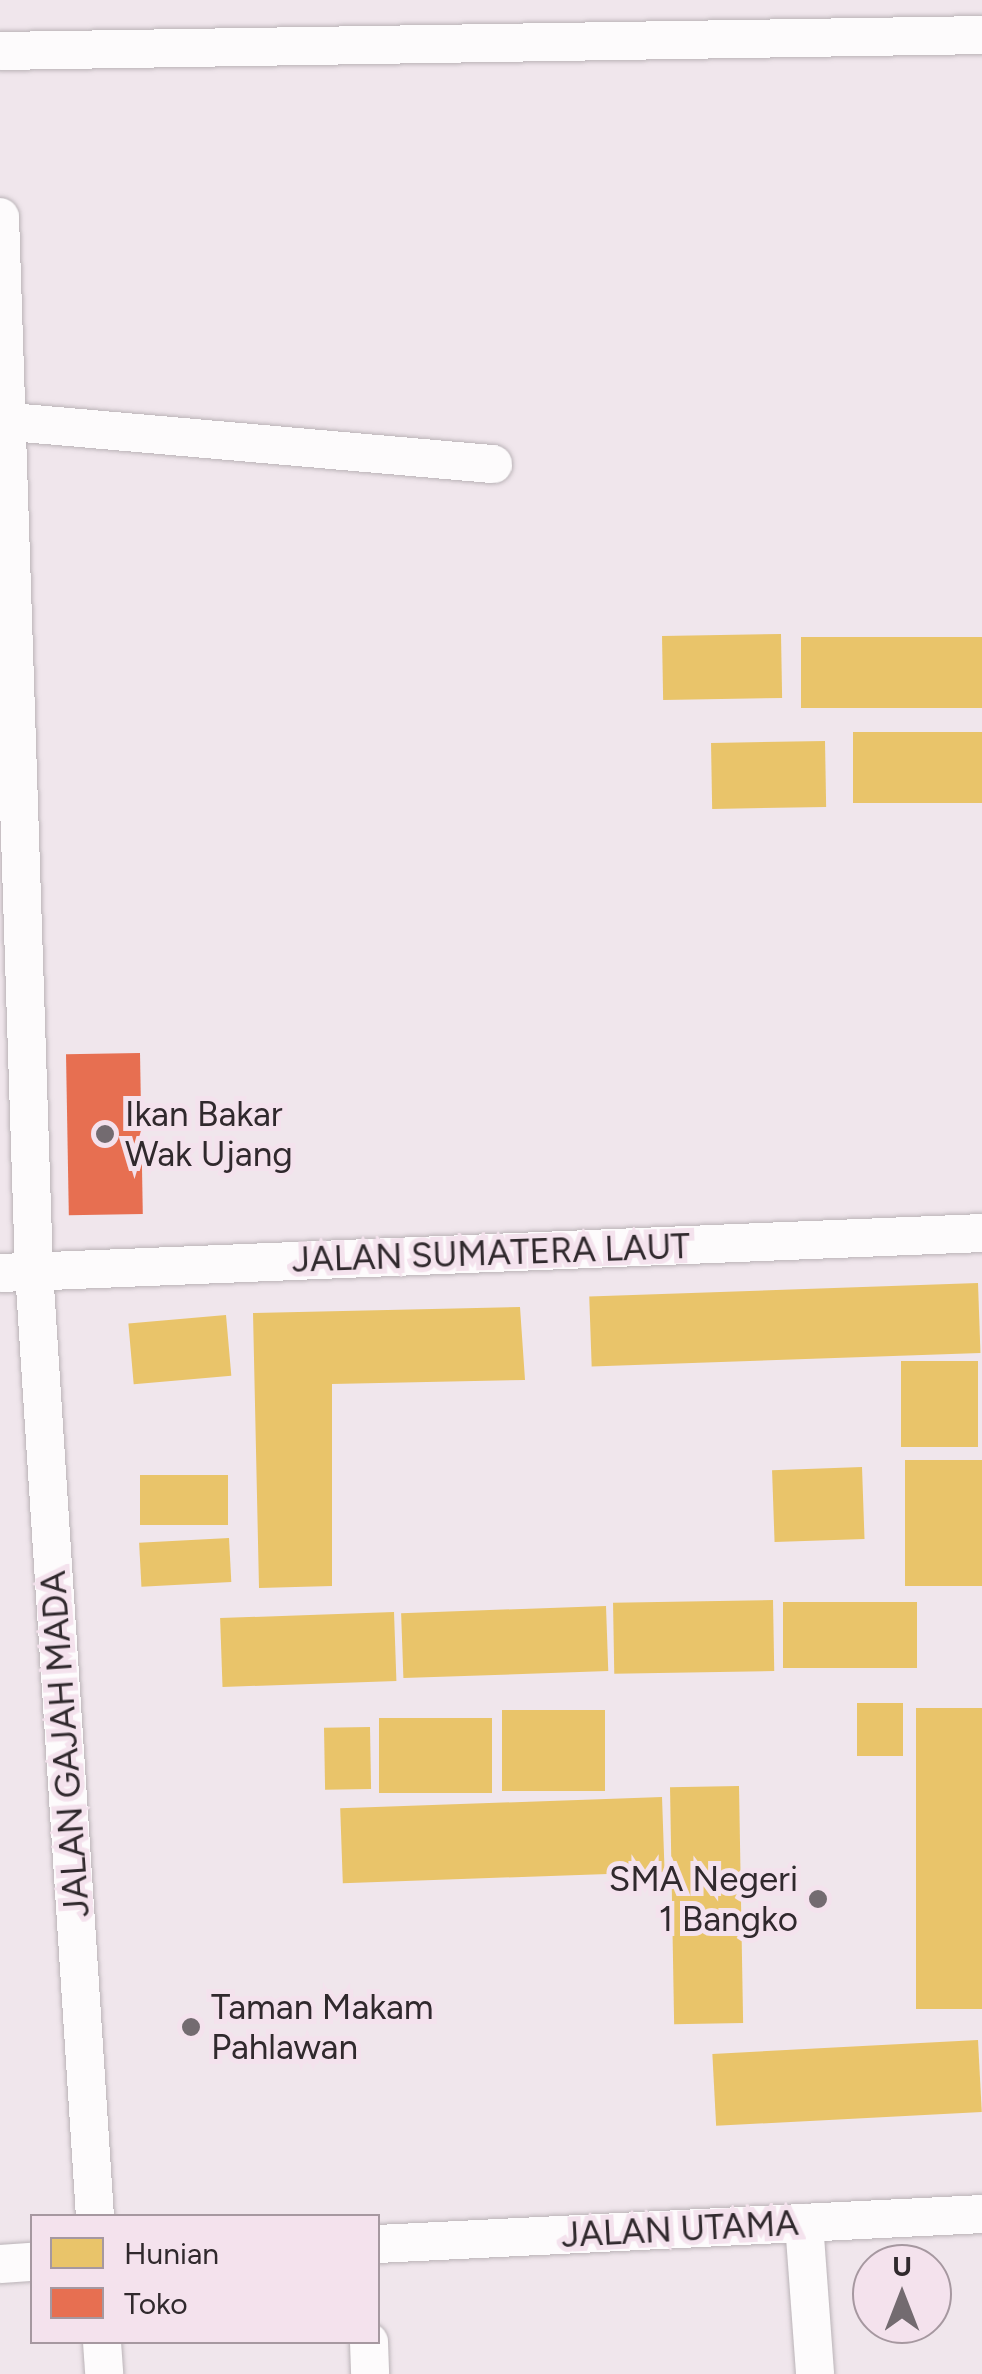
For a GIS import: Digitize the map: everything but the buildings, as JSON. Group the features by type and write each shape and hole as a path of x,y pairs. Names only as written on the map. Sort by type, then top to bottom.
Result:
{"street":[{"path":"0,52 982,35"},
{"name":"JALAN GAJAH MADA","path":"0,217 17,1272 95,2214"},
{"path":"3,421 494,464"},
{"name":"JALAN SUMATERA LAUT","path":"17,1272 982,1233"},
{"name":"JALAN UTAMA","path":"380,2244 982,2214"},
{"path":"804,2223 815,2374"},
{"path":"0,2264 30,2262"},
{"path":"102,2344 104,2374"},
{"path":"369,2344 370,2374"}],"place":[{"name":"Ikan Bakar Wak Ujang","path":"105,1134"},
{"name":"SMA Negeri 1 Bangko","path":"818,1899"},
{"name":"Taman Makam Pahlawan","path":"191,2027"}]}
